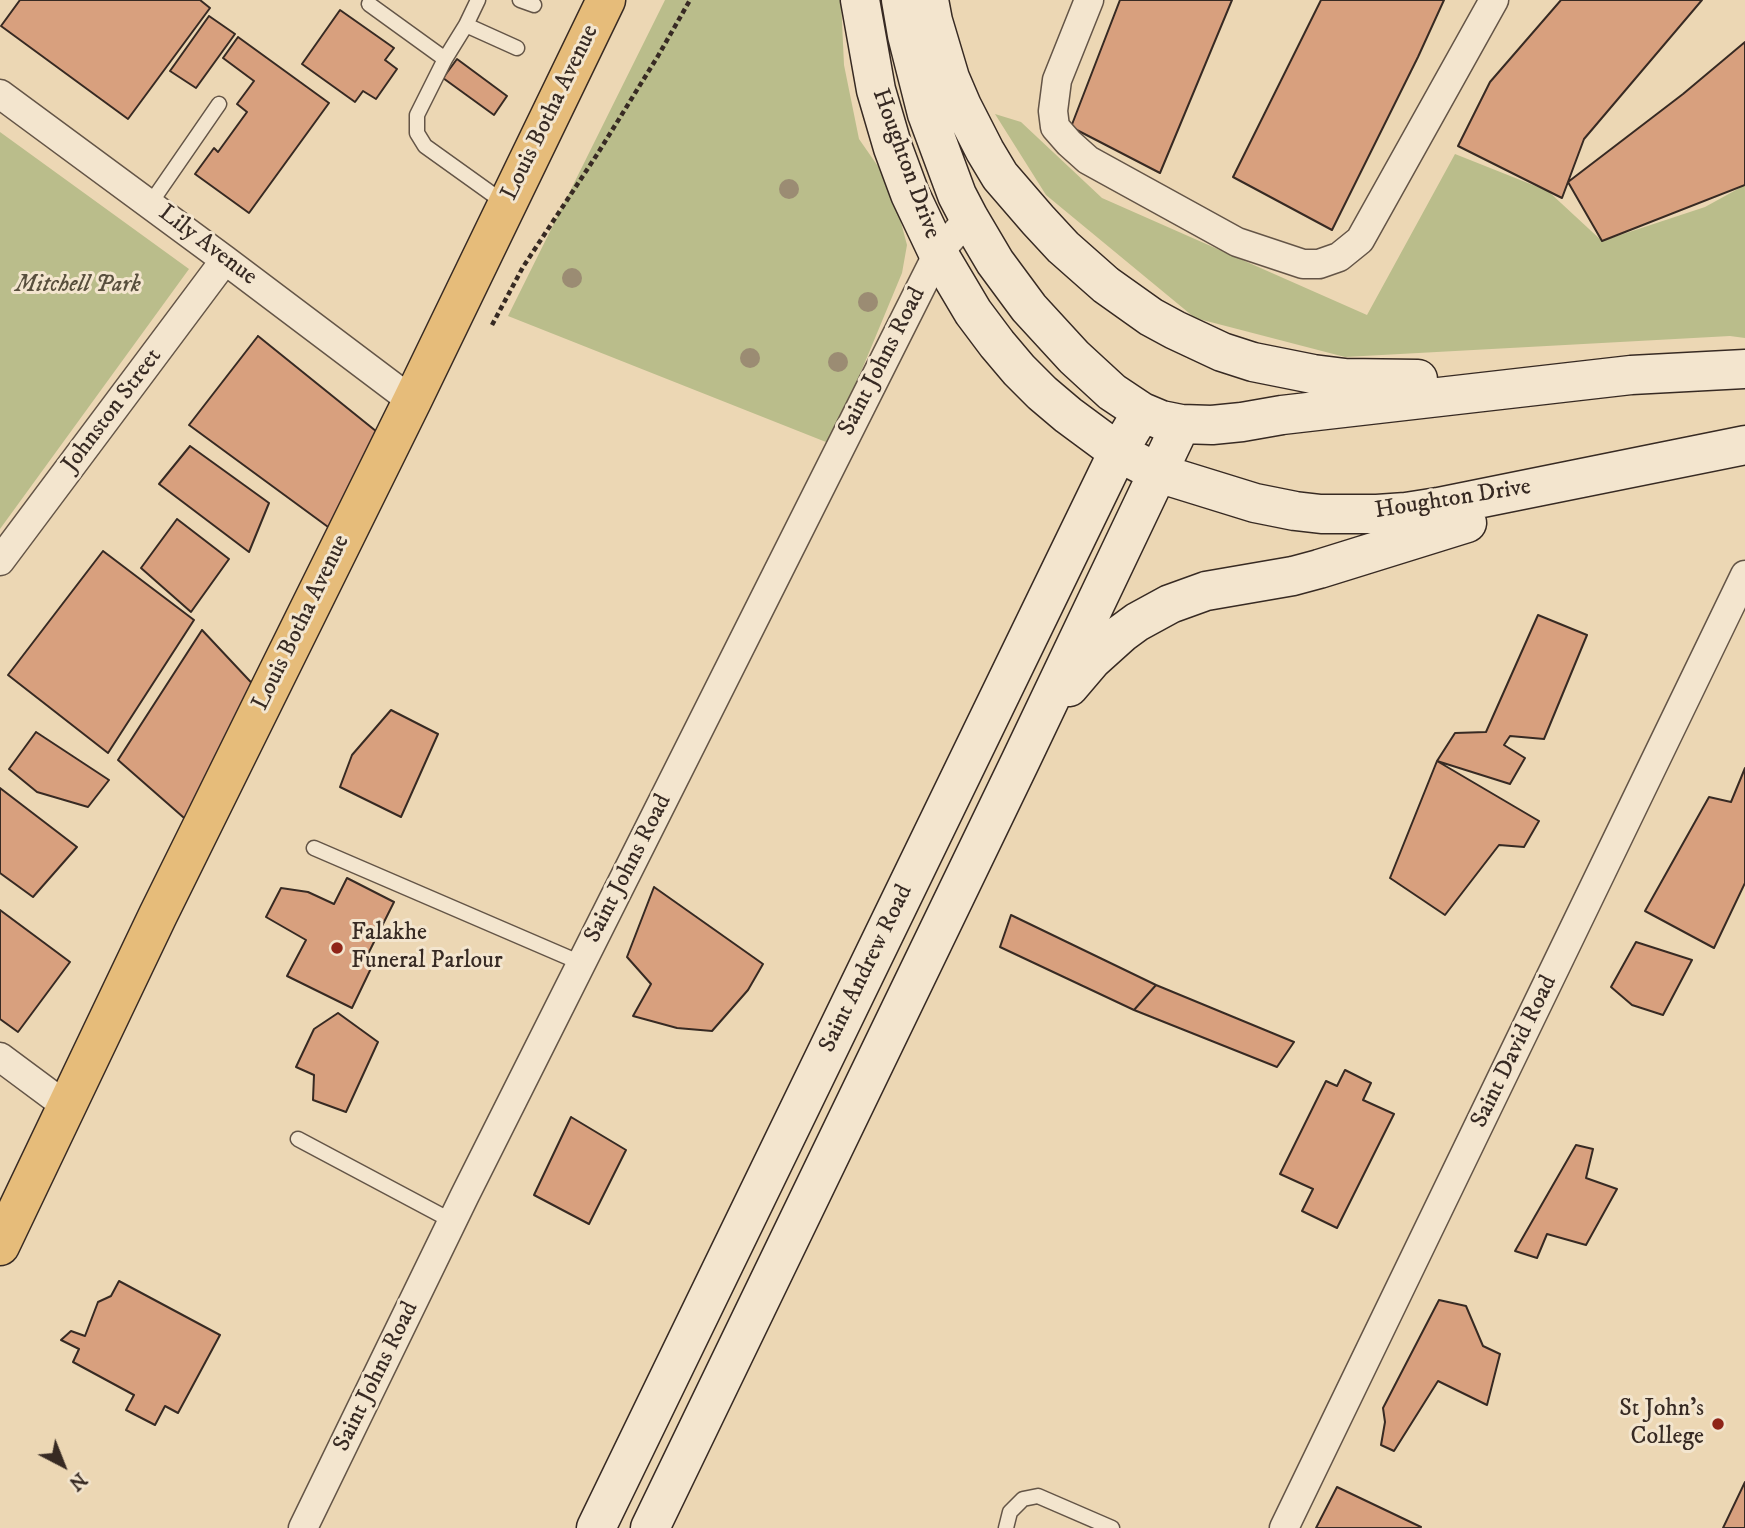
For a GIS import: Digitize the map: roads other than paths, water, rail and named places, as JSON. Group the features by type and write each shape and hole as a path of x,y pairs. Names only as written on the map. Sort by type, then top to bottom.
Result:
{"main road":[{"name":"Louis Botha Avenue","path":"0,1246 164,902 412,401 606,0"},
{"name":"Houghton Drive","path":"860,0 876,90 910,194 938,253 973,312 1019,370 1068,415 1118,452 1158,473 1255,503 1308,513 1406,512 1729,449"},
{"name":"Houghton Drive","path":"901,0 927,114 957,195 969,218 995,262 1028,307 1074,358 1112,393 1142,412 1181,424 1212,425 1631,375 1741,371"},
{"path":"929,0 939,44 958,97 1000,176 1081,264 1128,301 1175,330 1222,352 1253,362 1345,378 1430,378 1592,367 1619,368 1631,375"},
{"name":"Saint Andrew Road","path":"596,1528 1118,452 1142,412"},
{"name":"Saint Andrew Road","path":"650,1528 1181,424"},
{"path":"1020,762 1059,699 1092,660 1130,628 1170,604 1206,591 1319,569 1468,522 1668,472 1729,449"}],"street":[{"path":"1089,0 1057,80 1053,111 1055,127 1069,144 1088,160 1237,242 1303,264 1319,264 1339,257 1360,240 1494,0"},
{"name":"Lily Avenue","path":"0,94 412,401"},
{"name":"Saint Johns Road","path":"303,1528 452,1222 938,253 969,218"},
{"name":"Johnston Street","path":"0,561 225,260"},
{"name":"Saint David Road","path":"1284,1528 1745,575"},
{"path":"0,1057 66,1106"}],"lane":[{"path":"478,0 416,115 417,133 425,146 507,205"},
{"path":"369,4 445,59"},
{"path":"466,25 517,48"},
{"path":"150,204 219,104"},
{"path":"314,848 581,963"},
{"path":"298,1139 452,1222"},
{"path":"1006,1528 1010,1512 1023,1499 1038,1496 1112,1528"}],"place":[{"name":"Falakhe Funeral Parlour","path":"337,948"},
{"name":"St John's College","path":"1718,1424"}],"park label":[{"name":"Mitchell Park","path":"78,286"}]}
